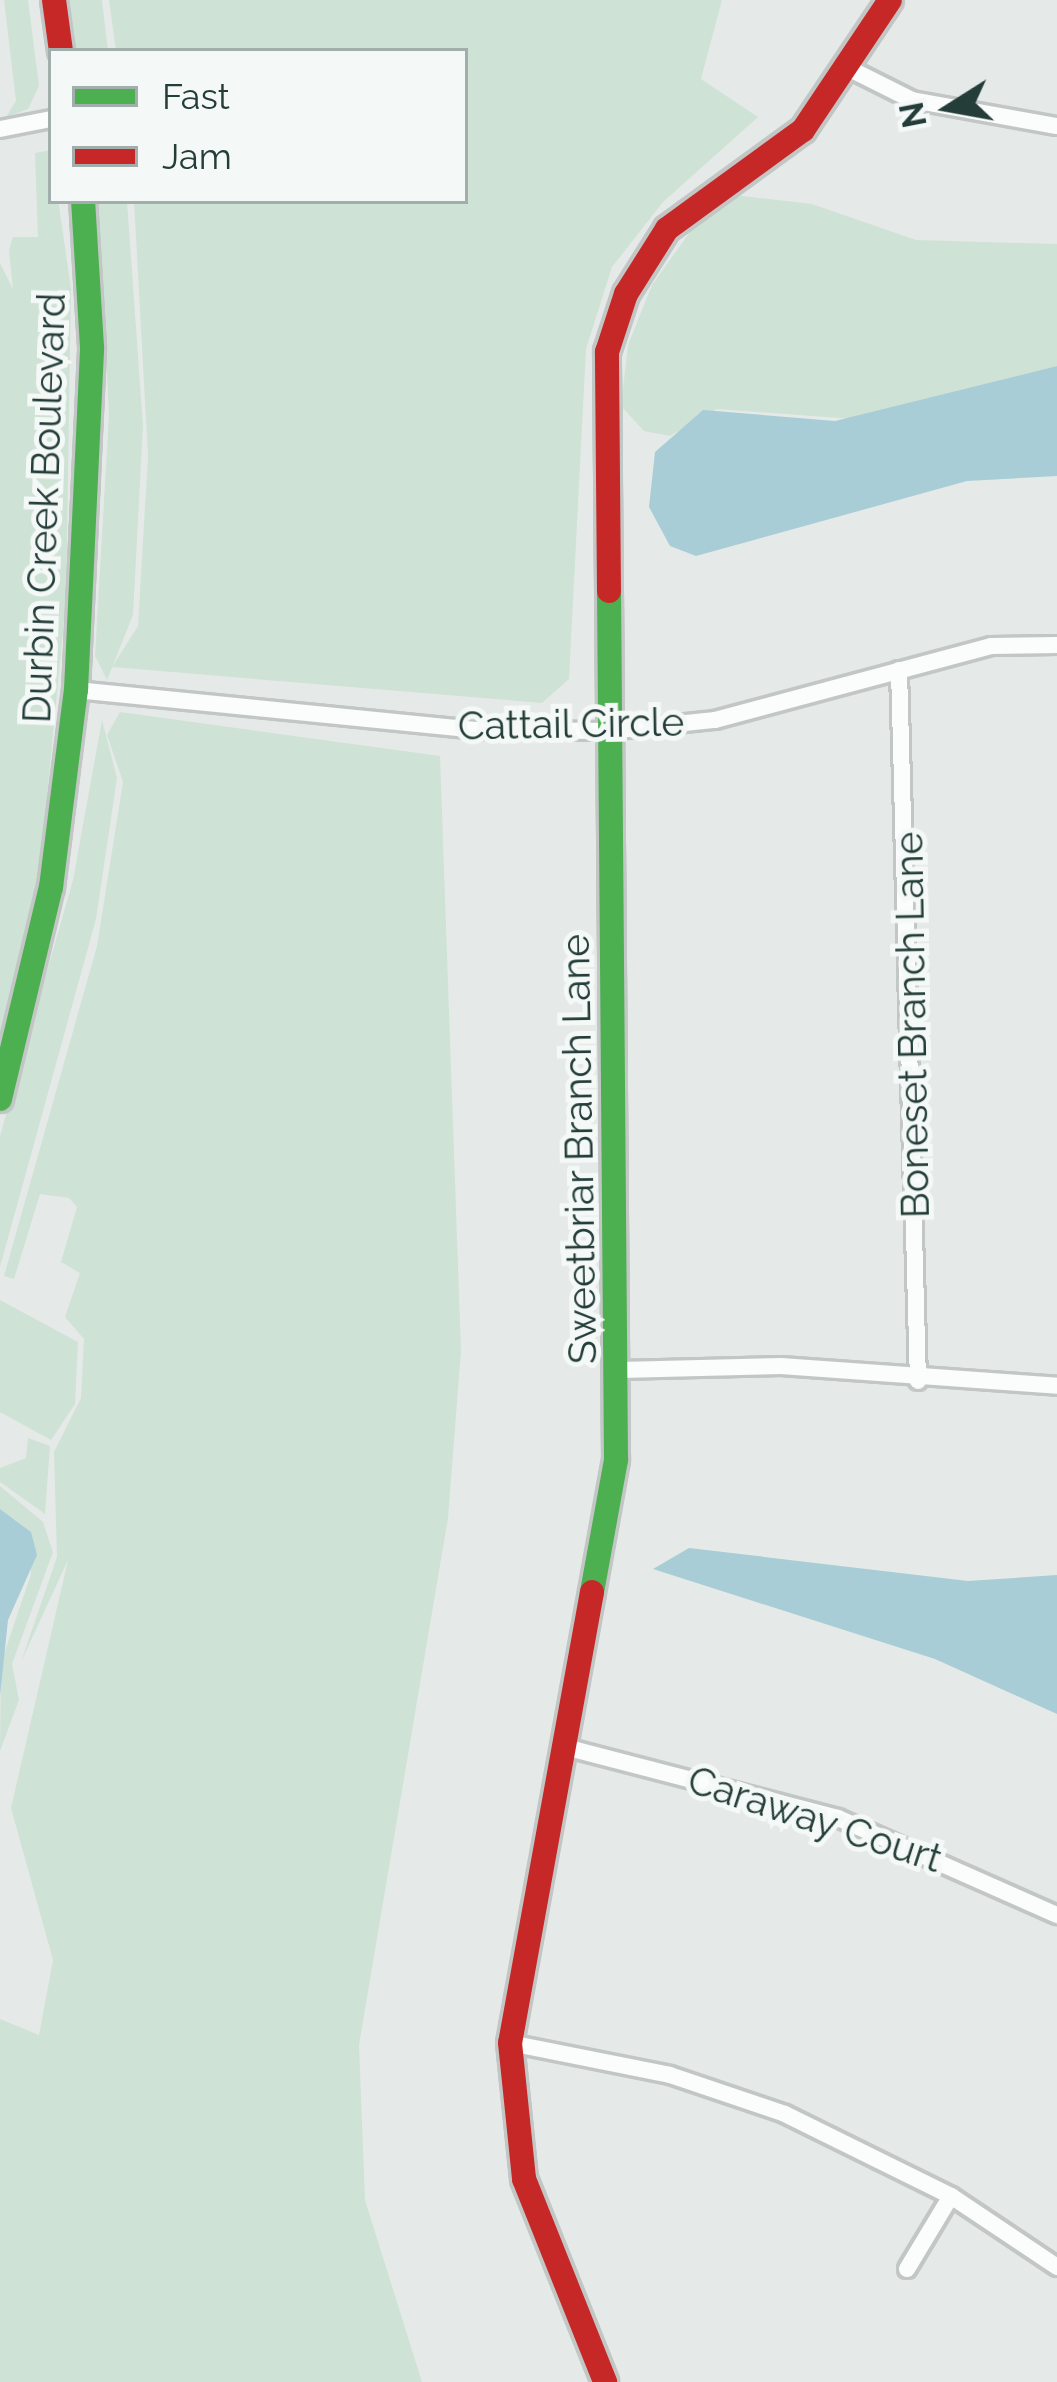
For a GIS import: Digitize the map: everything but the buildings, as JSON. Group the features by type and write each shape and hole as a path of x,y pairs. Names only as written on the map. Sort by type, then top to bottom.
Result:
{"street":[{"path":"54,0 61,48"},
{"name":"Sweetbriar Branch Lane","path":"604,2382 524,2179 510,2043 608,1532 620,1370 604,388 616,317 667,229 803,130 890,0"},
{"path":"848,68 912,100 1057,126"},
{"path":"0,129 48,120"},
{"name":"Durbin Creek Boulevard","path":"0,1099 52,886 76,690 92,347 82,204"},
{"name":"Cattail Circle","path":"76,690 478,730 608,731 716,720 991,646 1057,645"},
{"name":"Boneset Branch Lane","path":"899,670 918,1381"},
{"path":"620,1370 781,1366 918,1381 1057,1386"},
{"name":"Caraway Court","path":"565,1747 838,1818 1057,1915"},
{"path":"510,2043 728,2093 951,2196 1057,2267"},
{"path":"908,2269 951,2196"}],"green space":[{"path":"4,0 28,0 39,86 28,109 6,117 16,101"},
{"path":"68,0 102,0 108,48 76,48"},
{"path":"109,0 722,0 701,79 758,117 663,202 612,267 586,349 569,679 542,703 112,667 138,626 148,456 134,204 468,204 468,48 116,48"},
{"path":"48,151 48,204 59,204 71,289 66,600 39,879 0,1057 0,263 13,289 9,250 13,237 38,237 35,153"},
{"path":"718,193 812,204 916,240 1057,244 1057,366 853,419 717,409 670,436 644,431 621,406 628,345 652,285"},
{"path":"98,204 127,204 143,426 133,615 107,680 95,656 109,414"},
{"path":"120,712 440,756 461,1351 448,1518 359,2045 365,2200 422,2382 0,2382 0,2019 39,2035 53,1960 11,1808 68,1560 21,1662 57,1557 54,1452 81,1398 84,1339 65,1317 80,1273 61,1262 77,1207 69,1198 40,1194 14,1279 4,1276 97,946 123,782 107,735"},
{"path":"102,720 117,778 96,919 0,1267 0,1136 73,880"},
{"path":"0,1300 78,1342 75,1404 51,1440 0,1412"},
{"path":"28,1438 50,1446 45,1514 0,1482 0,1468 26,1458"},
{"path":"0,1486 43,1522 53,1552 12,1664 19,1700 0,1751 1,1663 31,1574 31,1532 0,1509"}],"water":[{"path":"1057,366 1057,476 967,481 696,556 670,546 649,507 655,452 703,410 835,421"},
{"path":"0,1509 31,1532 37,1555 8,1620 0,1696"},
{"path":"689,1548 968,1581 1057,1575 1057,1714 935,1659 653,1569"}],"traffic: fast":[{"path":"0,1099 51,887 76,690 92,347 83,204"},
{"path":"592,1592 616,1460 609,591"}],"traffic: jam":[{"path":"54,0 61,48"},
{"path":"609,591 607,352 626,294 667,229 803,130 890,0"},
{"path":"592,1592 510,2043 524,2179 605,2382"}]}
